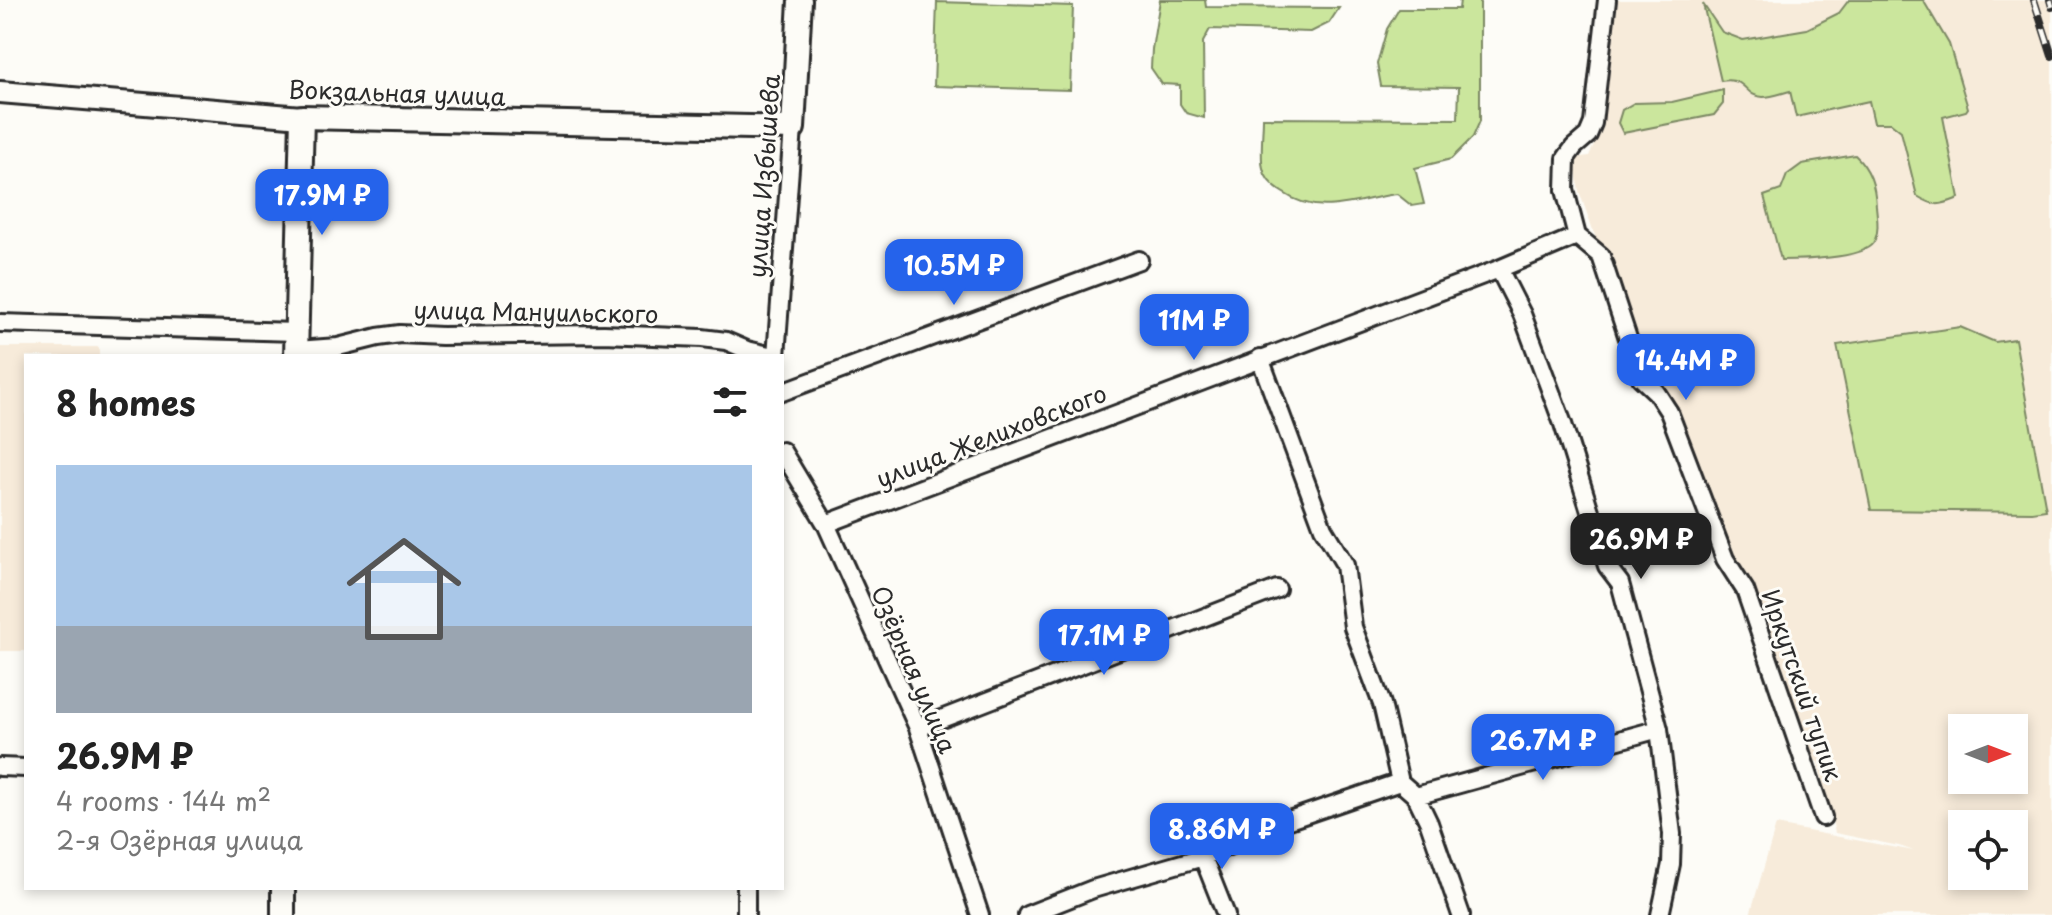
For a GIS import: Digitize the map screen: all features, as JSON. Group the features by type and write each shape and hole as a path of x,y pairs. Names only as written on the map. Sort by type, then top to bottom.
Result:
{"main road":[{"name":"улица Избышева","path":"793,128 800,0"},
{"name":"Вокзальная улица","path":"302,117 793,128"},
{"path":"297,346 302,117"},
{"path":"283,890 283,915"}],"street":[{"name":"Иркутский тупик","path":"1607,0 1593,123 1588,135 1566,158 1565,190 1577,236 1601,256 1641,378 1656,392 1669,412 1725,559 1745,590 1823,817"},
{"name":"Вокзальная улица","path":"0,92 302,117"},
{"name":"улица Избышева","path":"775,354 793,128"},
{"name":"улица Желиховского","path":"826,524 1499,269 1577,236"},
{"path":"784,391 1139,260"},
{"path":"1499,269 1522,314 1563,424 1607,566 1620,583 1659,729 1672,834 1671,864 1660,915"},
{"name":"улица Мануильского","path":"0,323 338,347 400,334 604,334 702,338 726,341 766,354"},
{"path":"1260,358 1323,528 1345,565 1353,627 1382,704 1400,782 1416,796 1429,823 1461,915"},
{"name":"Озёрная улица","path":"784,454 826,524 918,728 980,915"},
{"path":"918,728 1277,589"},
{"path":"1416,796 1659,729"},
{"path":"0,767 24,768"},
{"path":"1027,915 1093,889 1203,857 1289,820 1400,782"},
{"path":"1203,857 1226,915"},
{"path":"746,890 746,915"}],"shaded area":[{"path":"1618,0 2052,0 2052,915 1750,915 1776,825 1914,851 1835,833 1818,762 1808,759 1675,409 1657,371 1638,356 1579,191 1574,158 1589,156 1602,126"},
{"path":"0,347 99,347 99,354 24,354 24,651 0,651"}],"green space":[{"path":"1160,0 1205,0 1206,7 1339,8 1329,23 1311,32 1210,29 1203,42 1204,118 1186,113 1180,104 1180,85 1162,84 1151,68"},
{"path":"1460,0 1480,0 1480,121 1473,137 1451,159 1415,168 1424,204 1412,206 1397,194 1325,206 1296,200 1273,185 1262,164 1263,118 1458,119 1459,87 1381,86 1377,64 1387,29 1399,9 1459,9"},
{"path":"1849,0 1923,0 1949,44 1968,108 1943,117 1959,198 1937,204 1917,196 1901,131 1891,123 1874,123 1869,101 1796,117 1790,91 1763,97 1752,94 1736,81 1721,81 1703,4 1722,32 1743,40 1807,29 1839,13"},
{"path":"937,2 1073,6 1070,90 934,86"},
{"path":"1723,90 1723,104 1714,115 1623,133 1618,123 1622,110 1634,103 1672,102"},
{"path":"1855,155 1868,172 1874,191 1878,225 1873,243 1844,255 1781,260 1764,196 1781,190 1787,175 1802,164"},
{"path":"1960,327 1995,342 2015,339 2046,510 1871,510 1837,345"}],"railway":[{"path":"2034,0 2052,56"},
{"path":"2050,0 2052,7"}]}
